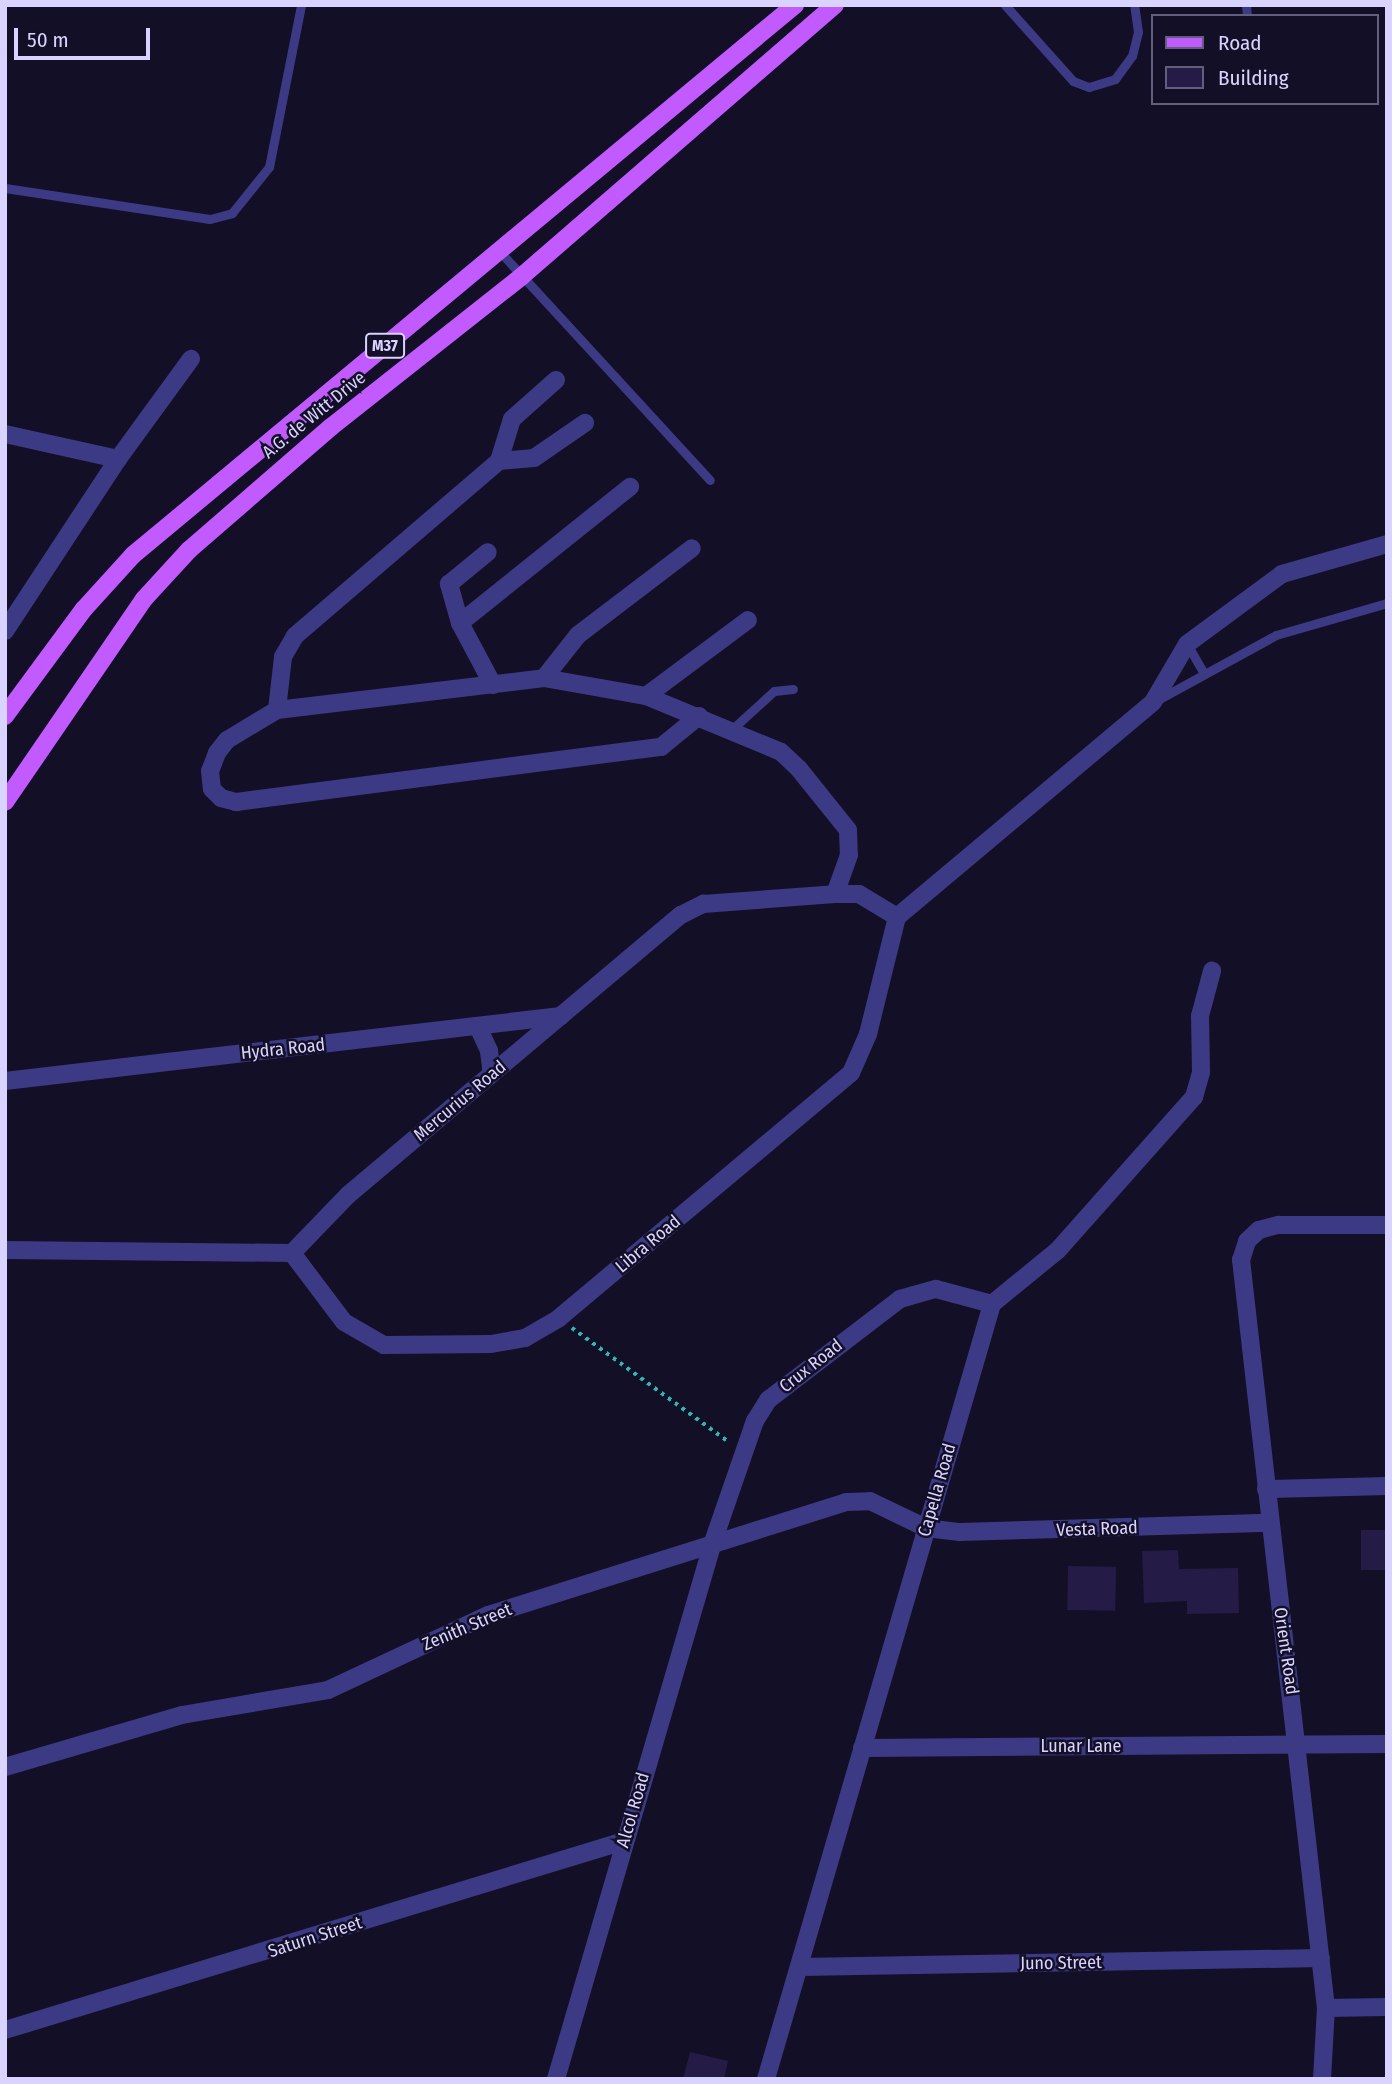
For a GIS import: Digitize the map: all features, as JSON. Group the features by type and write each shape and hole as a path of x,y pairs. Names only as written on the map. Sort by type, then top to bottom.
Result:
{"main road":[{"name":"A.G. de Witt Drive","path":"5,716 77,618 133,555 310,404 502,254 795,5"},
{"name":"A.G. de Witt Drive","path":"5,802 144,599 189,550 331,427 522,276 835,5"},
{"path":"766,29 784,49"},
{"path":"310,404 331,427"},
{"path":"253,452 274,474"}],"street":[{"path":"5,631 118,459 191,359"},
{"path":"277,710 283,657 295,636 499,461 512,419 556,380"},
{"path":"499,461 526,461 585,423"},
{"path":"5,434 118,459"},
{"path":"460,623 630,487"},
{"path":"897,917 1153,702 1187,644 1282,574 1387,544"},
{"path":"544,678 578,635 692,548"},
{"path":"488,552 449,584 460,623 493,685"},
{"path":"646,696 748,620"},
{"path":"699,716 661,747 236,802 221,798 212,789 210,771 217,753 227,740 277,710 544,678 646,696 699,716 781,752 848,830 849,855 835,894"},
{"name":"Mercurius Road","path":"292,1253 348,1195 681,915 702,904 859,894 897,917"},
{"name":"Libra Road","path":"292,1253 344,1322 384,1345 491,1344 524,1338 559,1318 851,1073 869,1034 897,917"},
{"path":"992,1304 1058,1250 1194,1097 1201,1072 1200,1016 1212,971"},
{"name":"Hydra Road","path":"5,1081 561,1016"},
{"path":"478,1027 489,1051 492,1074"},
{"name":"Orient Road","path":"1322,2079 1326,2008 1321,1958 1299,1745 1269,1522 1241,1281 1247,1241 1259,1230 1387,1225"},
{"path":"5,1250 292,1253"},
{"name":"Crux Road","path":"713,1542 742,1452 768,1400 900,1299 936,1289 992,1304"},
{"name":"Capella Road","path":"766,2079 992,1304"},
{"path":"1266,1489 1387,1486"},
{"name":"Zenith Street","path":"5,1767 181,1715 328,1690 488,1615 846,1502 892,1507 926,1528"},
{"name":"Vesta Road","path":"926,1528 1013,1531 1269,1522"},
{"name":"Alcol Road","path":"556,2079 713,1542"},
{"name":"Lunar Lane","path":"862,1748 1387,1744"},
{"name":"Saturn Street","path":"5,2030 624,1841"},
{"name":"Juno Street","path":"800,1968 1321,1958"},
{"path":"1326,2008 1387,2007"}],"lane":[{"path":"5,188 210,219 232,213 269,167 301,5"},
{"path":"1004,5 1073,80 1098,87 1115,79 1132,56 1138,32 1135,5"},
{"path":"502,254 710,480"},
{"path":"1153,702 1203,672 1276,635 1387,603"},
{"path":"1187,644 1203,672"},
{"path":"730,731 774,691 793,689"}],"path":[{"path":"559,1318 742,1452"}],"building":[{"path":"1361,1530 1387,1530 1387,1570 1361,1570"},
{"path":"1178,1550 1179,1569 1238,1568 1239,1613 1187,1614 1187,1601 1144,1603 1142,1551"},
{"path":"1068,1566 1116,1567 1115,1611 1067,1610"},
{"path":"690,2052 728,2061 724,2079 683,2079"}]}
